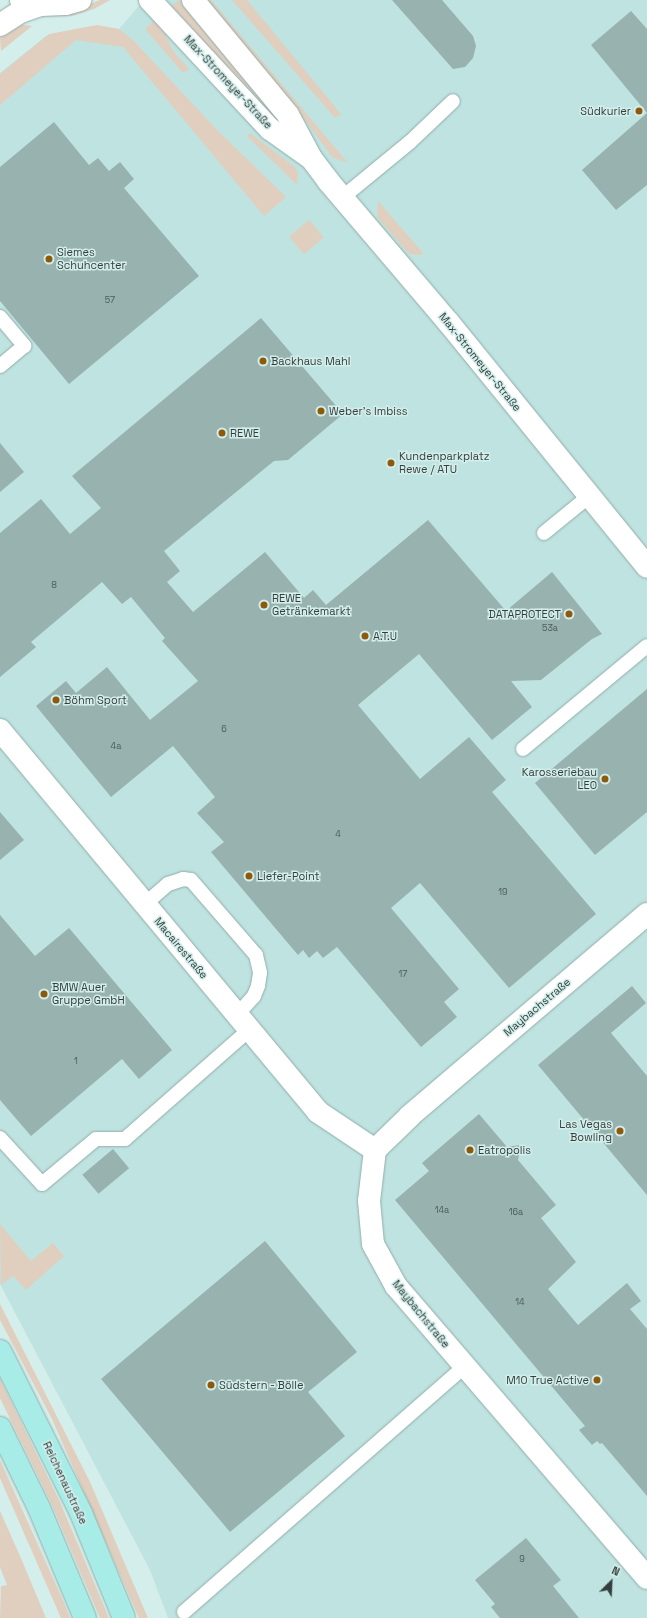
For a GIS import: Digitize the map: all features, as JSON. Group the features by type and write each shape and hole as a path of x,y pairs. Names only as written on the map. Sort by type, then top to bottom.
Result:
{"main road":[{"name":"Reichenaustraße","path":"0,1351 81,1513 124,1618"},
{"path":"0,1428 39,1508 85,1618"}],"street":[{"path":"0,25 20,12 31,2 64,4 80,0"},
{"name":"Max-Stromeyer-Straße","path":"150,0 270,129 311,158"},
{"name":"Max-Stromeyer-Straße","path":"193,0 288,115 311,158 343,198 449,323 588,497 647,567"},
{"name":"Macairestraße","path":"0,730 318,1112 375,1150"},
{"name":"Maybachstraße","path":"647,914 416,1111 375,1150 369,1201 373,1244 396,1286 647,1578"}],"lane":[{"path":"343,198 395,156 453,101"},
{"path":"0,318 24,346 0,366"},
{"path":"544,533 588,497"},
{"path":"522,749 647,646"},
{"path":"0,1138 42,1184 96,1140 125,1139 243,1022 258,986 260,972 256,955 191,880 184,879 168,884 145,904"},
{"path":"184,1612 465,1366"}],"shaded area":[{"path":"100,0 110,0 94,9 72,16 31,17 83,7"},
{"path":"144,0 647,0 647,1618 168,1618 150,1570 0,1284 0,73 46,36 91,27 119,29"},
{"path":"179,0 279,120 279,121 171,6"},
{"path":"202,0 211,0 348,163 332,157 308,124"},
{"path":"232,0 247,0 341,114 335,118"},
{"path":"157,18 173,51 189,69 183,73 145,29"},
{"path":"18,24 32,26 1,51 0,38"},
{"path":"97,25 119,29 133,40 216,129 286,197 264,216 123,47 76,40 0,105 0,74 49,34"},
{"path":"250,133 295,167 298,173 297,185 247,136"},
{"path":"378,201 423,253 421,255 409,254 377,217"},
{"path":"309,220 324,238 304,254 289,237"},
{"path":"0,1224 31,1261 53,1243 64,1256 26,1290 13,1276 1,1285"},
{"path":"0,1304 90,1482 148,1618 139,1618 52,1419 0,1320"},
{"path":"0,1379 60,1502 109,1618 100,1618 52,1505 0,1398"},
{"path":"0,1460 70,1618 61,1618 0,1478"},
{"path":"0,1511 46,1618 0,1618 1,1586 7,1585 0,1567"}],"building":[{"path":"392,0 442,0 473,36 476,46 473,58 465,67 453,69"},
{"path":"631,11 647,29 647,113 591,45"},
{"path":"647,113 647,185 616,210 582,170"},
{"path":"54,122 89,165 98,158 109,171 120,162 134,179 124,188 199,276 69,384 0,301 0,167"},
{"path":"261,318 343,414 288,460 274,461 164,551 180,571 167,582 193,612 265,552 304,598 313,590 326,605 428,520 506,611 552,572 602,634 592,639 541,680 511,681 532,707 492,740 419,654 358,705 420,779 469,737 506,780 492,792 596,914 509,988 420,883 391,908 459,989 444,1002 457,1017 421,1047 337,947 323,958 317,951 309,958 303,950 298,955 211,852 224,842 197,813 215,797 173,746 111,797 36,706 66,681 76,693 107,667 150,720 198,681 162,641 165,638 131,597 122,604 102,582 31,642 36,647 0,677 0,533 41,499 70,534 101,508 72,476"},
{"path":"0,443 24,472 0,492"},
{"path":"647,689 647,812 595,855 535,783"},
{"path":"0,812 24,840 0,860"},
{"path":"0,915 35,956 69,928 172,1050 139,1079 122,1059 31,1136 0,1100"},
{"name":"Las Vegas Bowling","path":"632,986 646,1003 611,1033 647,1076 647,1195 538,1065"},
{"path":"479,1114 507,1147 521,1145 518,1160 556,1205 541,1218 576,1262 548,1289 578,1325 627,1283 641,1301 630,1309 647,1329 647,1496 602,1443 600,1444 597,1441 592,1445 579,1430 585,1426 395,1200 429,1171 422,1163"},
{"path":"113,1149 129,1168 98,1194 82,1175"},
{"name":"Südstern - Bölle","path":"265,1241 357,1352 308,1392 345,1436 230,1532 101,1379"},
{"path":"526,1538 561,1580 553,1586 579,1618 500,1618 491,1607 495,1604 475,1580"}],"place":[{"name":"Südkurier","path":"639,111"},
{"name":"Siemes Schuhcenter","path":"49,259"},
{"name":"Backhaus Mahl","path":"263,361"},
{"name":"Weber's Imbiss","path":"321,411"},
{"name":"REWE","path":"222,433"},
{"name":"Kundenparkplatz Rewe / ATU","path":"391,463"},
{"name":"REWE Getränkemarkt","path":"264,605"},
{"name":"DATAPROTECT","path":"569,614"},
{"name":"A.T.U","path":"365,636"},
{"name":"Böhm Sport","path":"56,700"},
{"name":"Karosseriebau LEO","path":"605,779"},
{"name":"Liefer-Point","path":"249,876"},
{"name":"BMW Auer Gruppe GmbH","path":"44,994"},
{"name":"Las Vegas Bowling","path":"620,1131"},
{"name":"Eatropolis","path":"470,1150"},
{"name":"M10 True Active","path":"597,1380"},
{"name":"Südstern - Bölle","path":"211,1385"}]}
